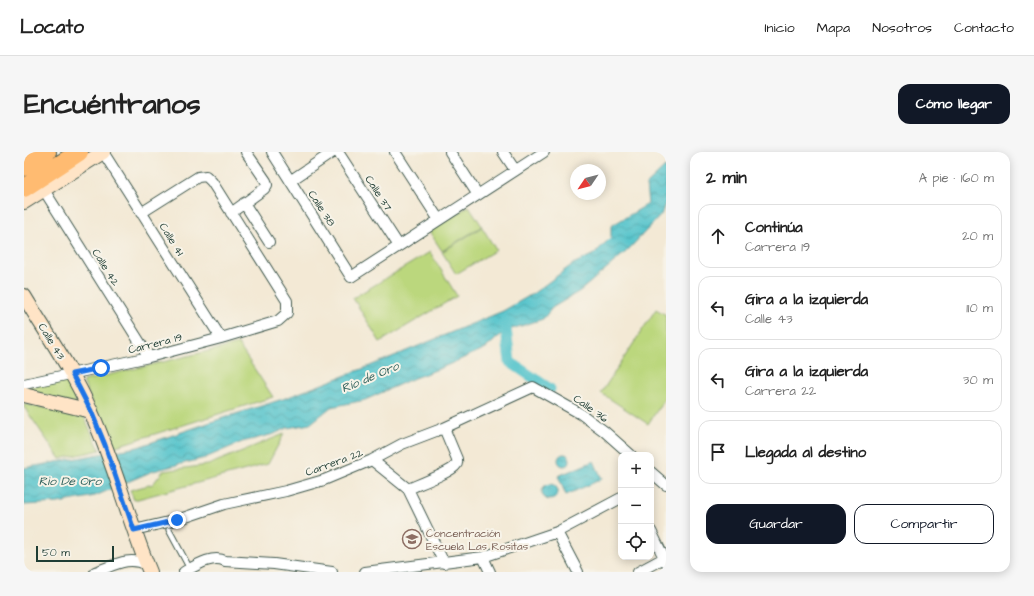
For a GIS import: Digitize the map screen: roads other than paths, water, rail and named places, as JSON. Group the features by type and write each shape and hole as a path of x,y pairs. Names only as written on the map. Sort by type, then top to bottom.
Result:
{"highway":[{"path":"24,167 47,152"},
{"path":"24,188 79,152"}],"street":[{"path":"24,155 29,152"},
{"path":"24,202 103,152"},
{"name":"Calle 41","path":"103,152 221,338"},
{"path":"141,213 198,177 206,176 212,182 231,213 264,189 267,185 266,181 246,152"},
{"name":"Calle 38","path":"272,152 351,277 399,246"},
{"path":"290,181 333,152"},
{"name":"Calle 37","path":"338,152 399,246"},
{"path":"395,152 439,220"},
{"path":"450,152 478,195"},
{"path":"503,152 515,170"},
{"path":"399,246 544,152"},
{"name":"Calle 42","path":"44,190 149,357"},
{"path":"244,203 269,242"},
{"name":"Carrera 19","path":"24,384 149,357 278,321 287,313 287,301 231,213"},
{"name":"Calle 43","path":"24,296 72,374 91,411 105,445 148,569"},
{"name":"Carrera 22","path":"134,530 177,520 224,504 286,491 324,480 372,460 402,444 444,428 533,387"},
{"name":"Calle 36","path":"533,387 581,414 604,431 628,452"},
{"path":"24,395 91,411"},
{"path":"408,489 455,467 457,459 444,428"},
{"path":"372,460 408,489 444,563"},
{"path":"654,475 666,485"},
{"path":"365,572 401,570 482,557 556,532 618,500"},
{"path":"556,532 578,572"},
{"path":"638,572 665,559 654,537"},
{"path":"128,560 139,544"},
{"path":"482,557 490,572"},
{"path":"187,570 212,559 220,558 225,561 274,564 332,572"},
{"path":"95,572 128,560 138,561 148,569"},
{"path":"225,561 231,572"}],"lane":[{"path":"169,530 187,570"}],"water":[{"name":"Rio De Oro","path":"666,166 666,201 661,215 627,251 580,291 552,308 543,319 505,331 486,348 365,400 331,407 310,424 287,428 274,434 242,442 205,458 153,471 95,496 58,503 24,505 24,468 138,447 283,399 370,366 503,311 534,293 573,264 594,254 611,237 611,226 648,204 646,185"},
{"path":"566,454 569,455 569,465 562,466 559,465 558,458 559,455"},
{"path":"594,461 602,479 566,495 558,476"},
{"path":"550,484 556,486 558,492 556,498 550,500 544,498 542,492 544,486"}],"waterway":[{"path":"505,320 510,362 550,389"}],"place":[{"name":"Concentración Escuela Las Rositas","path":"412,539"}],"water label":[{"name":"Río de Oro","path":"370,377"}]}
